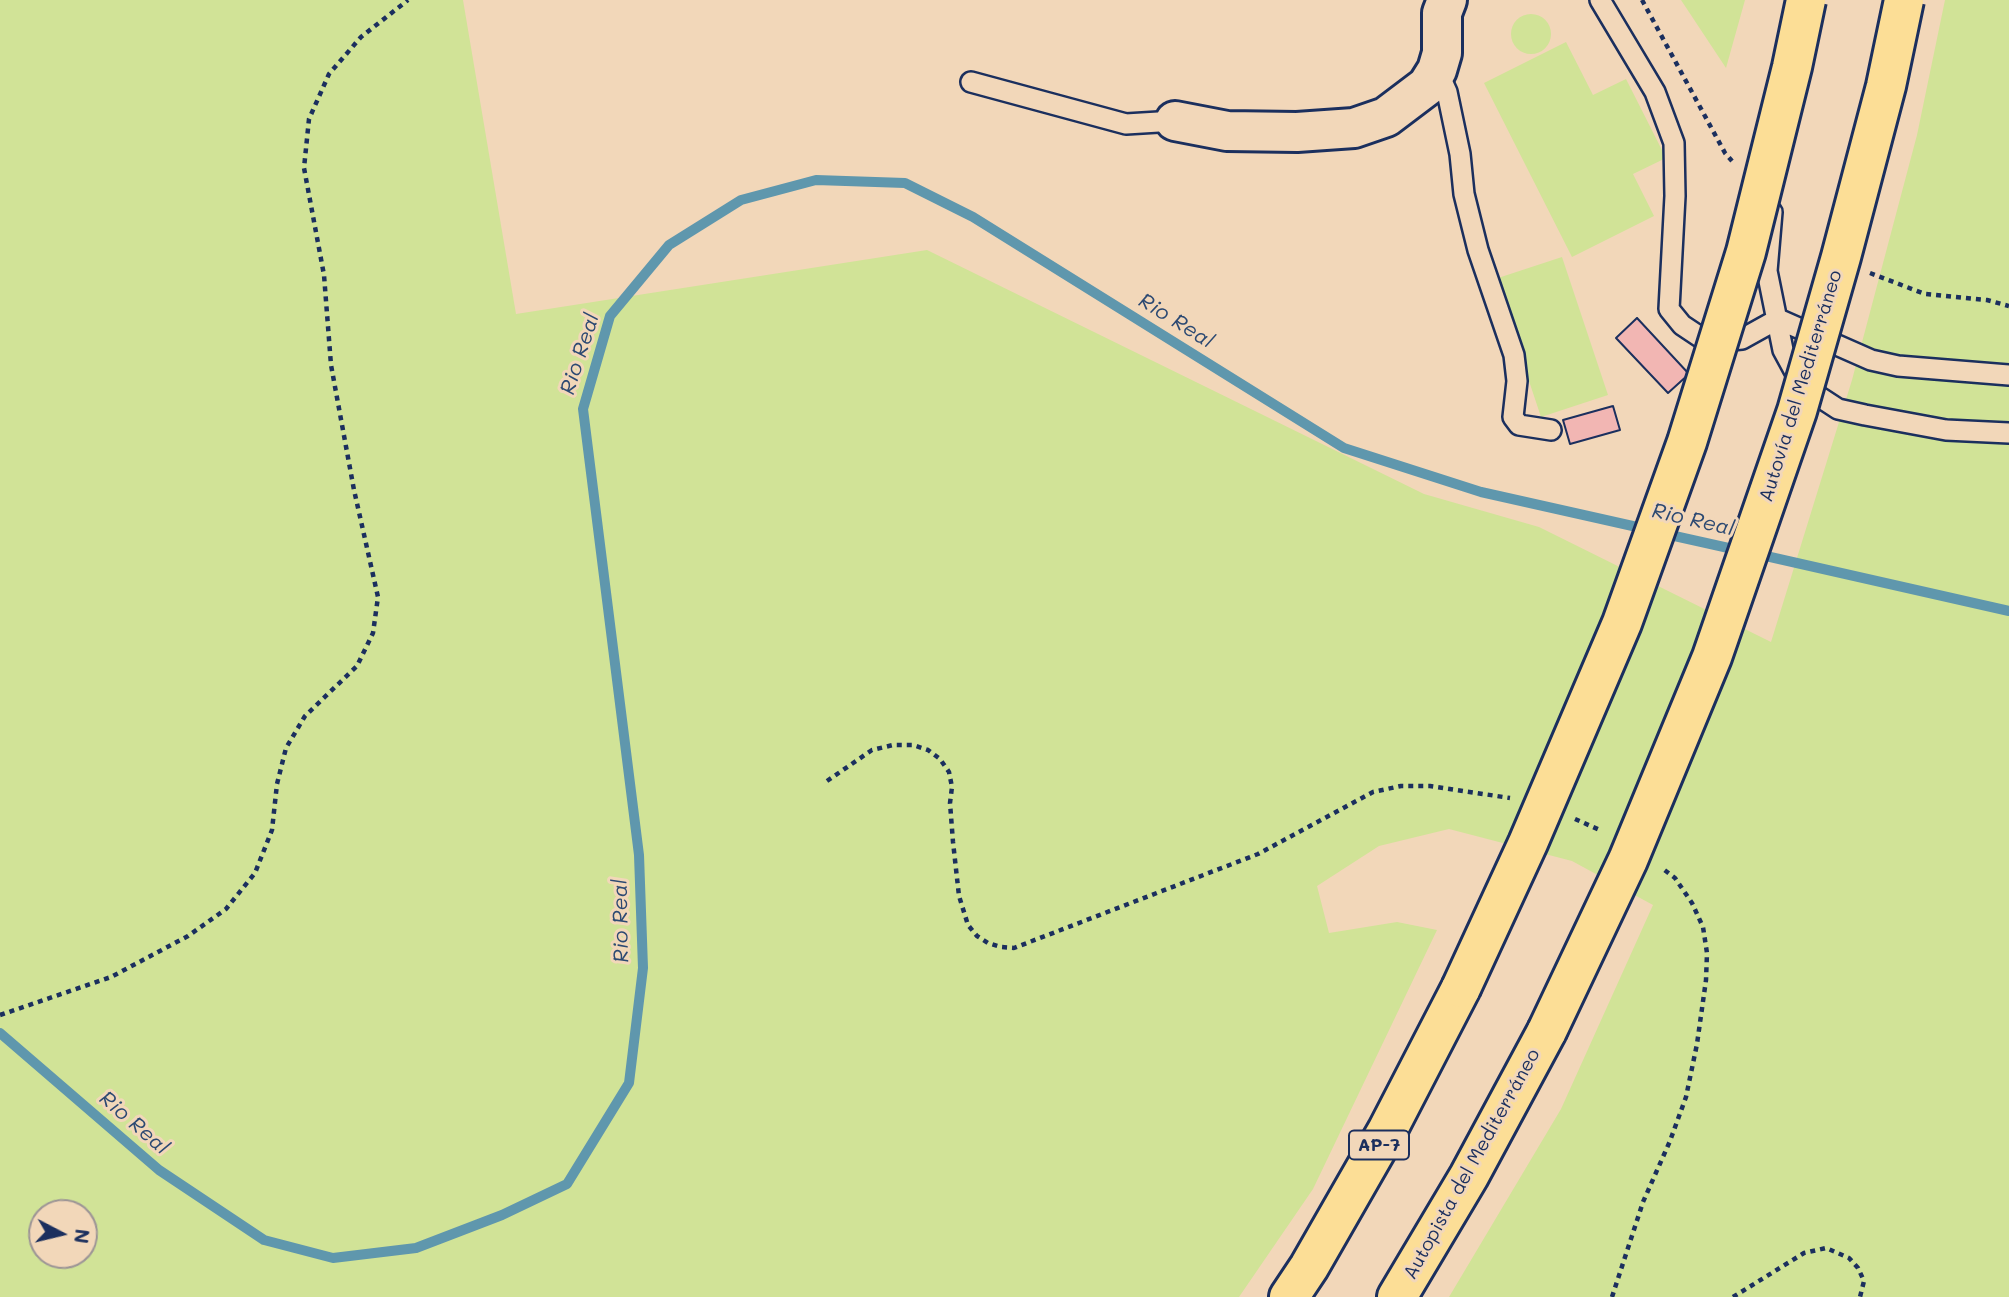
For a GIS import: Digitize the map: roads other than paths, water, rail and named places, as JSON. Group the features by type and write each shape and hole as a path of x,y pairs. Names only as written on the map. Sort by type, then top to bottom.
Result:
{"highway":[{"name":"AP-7","path":"1289,1297 1387,1130 1461,988 1528,844 1622,623 1687,442 1746,252 1806,0"},
{"name":"Autovía del Mediterráneo","path":"1546,1031 1628,860 1712,657 1797,411 1879,112 1904,0"},
{"name":"Autopista del Mediterráneo","path":"1397,1297 1469,1176 1546,1031"}],"street":[{"path":"1175,121 1227,131 1297,132 1354,128 1386,117 1413,99 1427,86 1437,70 1442,52 1442,13 1447,0"}],"lane":[{"path":"1600,0 1655,92 1674,143 1675,210 1669,309 1682,325 1700,337 1721,341 1742,339 1778,319"},
{"path":"1437,70 1447,92 1461,154 1464,194 1478,250 1514,355 1517,382 1513,418 1519,425 1552,430"},
{"path":"971,82 1126,124 1175,121"},
{"path":"1772,208 1767,271 1783,350 1796,374 1815,394 1838,409 1946,430 2009,433"},
{"path":"1778,319 1871,360 1898,366 2009,374"}],"waterway":[{"name":"Rio Real","path":"0,1033 159,1170 264,1240 333,1258 416,1248 502,1215 567,1184 629,1083 643,968 639,855 583,409 610,316 669,245 741,200 816,180 905,183 973,217 1344,448 1481,492 1646,529"},
{"name":"Rio Real","path":"1661,533 1742,551"},
{"name":"Rio Real","path":"1757,554 2009,611"}]}
